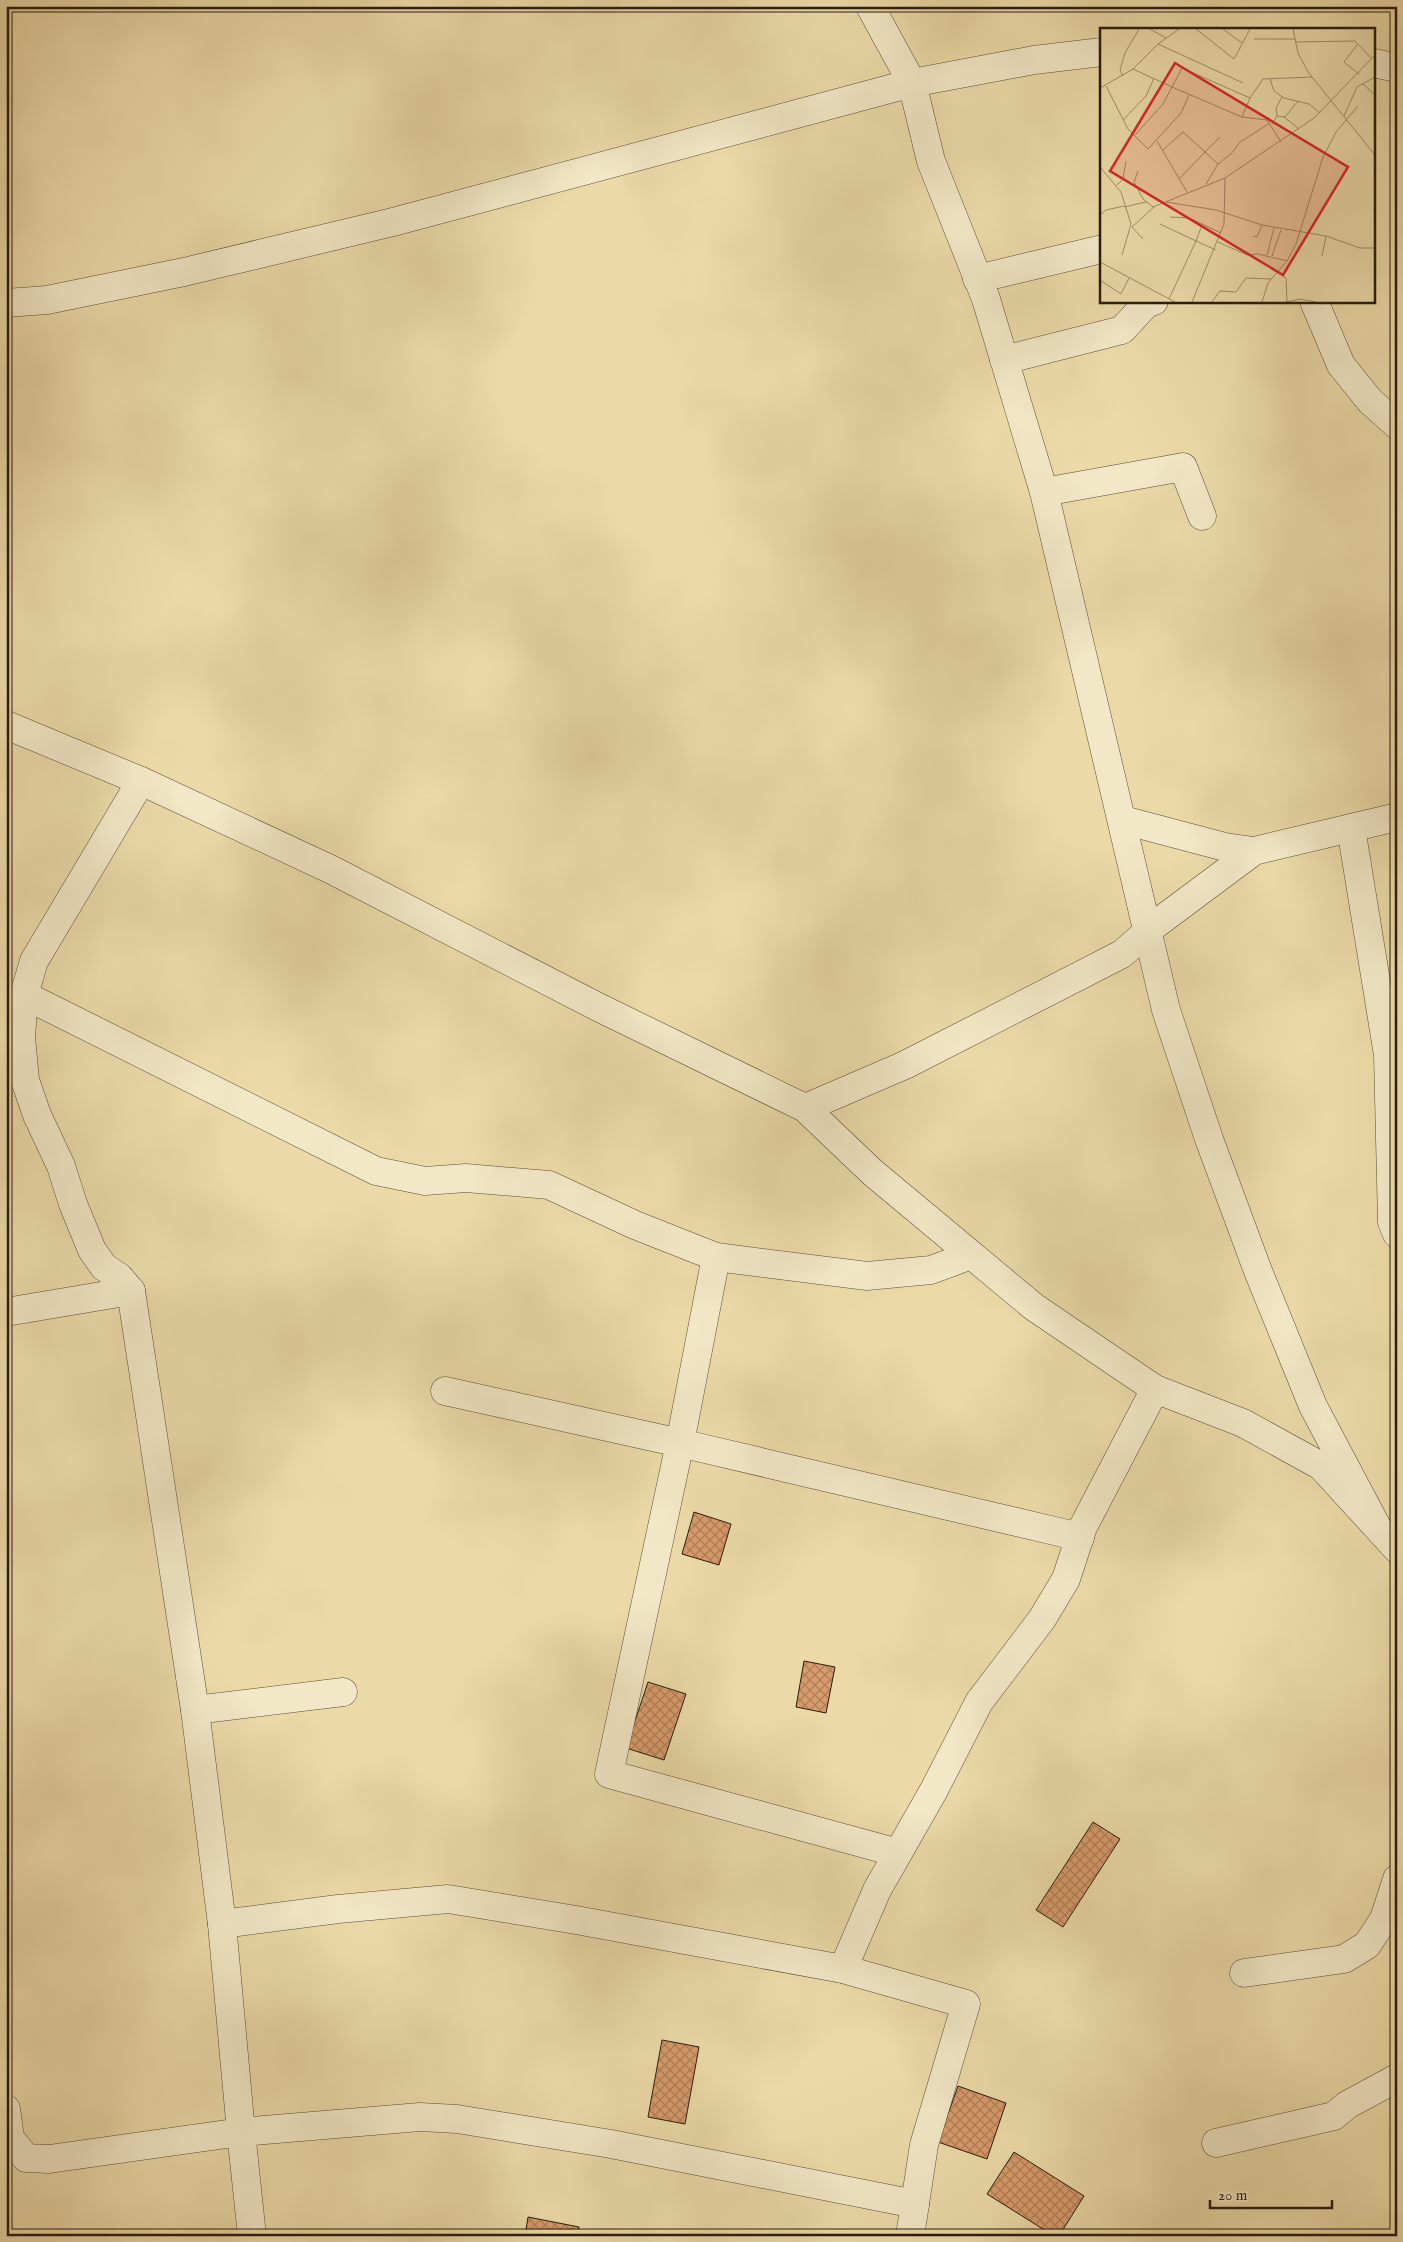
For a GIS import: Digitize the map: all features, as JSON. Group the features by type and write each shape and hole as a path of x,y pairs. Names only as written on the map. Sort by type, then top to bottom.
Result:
{"street":[{"path":"870,6 912,83 931,161 978,279 1044,492 1123,820 1166,1010 1209,1139 1258,1271 1313,1406 1376,1524"},
{"path":"6,303 48,300 184,272 384,224 912,83 1034,60 1100,52"},
{"path":"1376,63 1397,68"},
{"path":"978,279 1100,249"},
{"path":"1004,360 1122,330 1147,303 1150,302"},
{"path":"1314,302 1341,365 1370,400 1397,425"},
{"path":"1044,492 1183,468 1202,516"},
{"path":"6,725 142,781 330,870 598,1006 805,1108 872,1172 1034,1307 1155,1389 1243,1423 1321,1466 1397,1549"},
{"path":"142,781 34,961 20,981 21,1037 25,1080 37,1115 61,1166 73,1204 92,1250 104,1267 119,1276 132,1291 194,1710 222,1924 252,2236"},
{"path":"805,1108 905,1065 1122,954 1148,931 1254,852 1397,817"},
{"path":"1123,820 1225,847 1254,852"},
{"path":"1351,828 1392,1055 1392,1222 1397,1234"},
{"path":"20,981 376,1171 425,1181 466,1178 549,1185 634,1225 716,1257 867,1276 931,1270 971,1255"},
{"path":"716,1257 680,1443 609,1774 898,1852"},
{"path":"6,1312 132,1291"},
{"path":"843,1969 877,1890 934,1790 979,1702 1042,1619 1066,1579 1083,1526 1155,1389"},
{"path":"445,1391 680,1443 1080,1537"},
{"path":"194,1710 343,1692"},
{"path":"1244,1973 1344,1959 1367,1945 1384,1920 1397,1879"},
{"path":"222,1924 338,1909 448,1900 576,1920 843,1969 966,2004 924,2145 910,2236"},
{"path":"1216,2143 1334,2116 1347,2105 1397,2078"},
{"path":"6,2109 10,2138 26,2158 49,2159 241,2132 420,2117 457,2119 611,2144 915,2204"}],"building":[{"path":"694,1512 731,1524 719,1565 682,1554"},
{"path":"804,1661 835,1667 826,1713 796,1707"},
{"path":"648,1682 686,1694 664,1760 626,1748"},
{"path":"1093,1822 1120,1839 1063,1927 1036,1910"},
{"path":"662,2040 699,2047 685,2124 648,2117"},
{"path":"958,2086 1006,2103 987,2159 938,2142"},
{"path":"1014,2152 1084,2196 1059,2236 1054,2236 987,2194"},
{"path":"528,2217 579,2227 578,2236 525,2236"}]}
